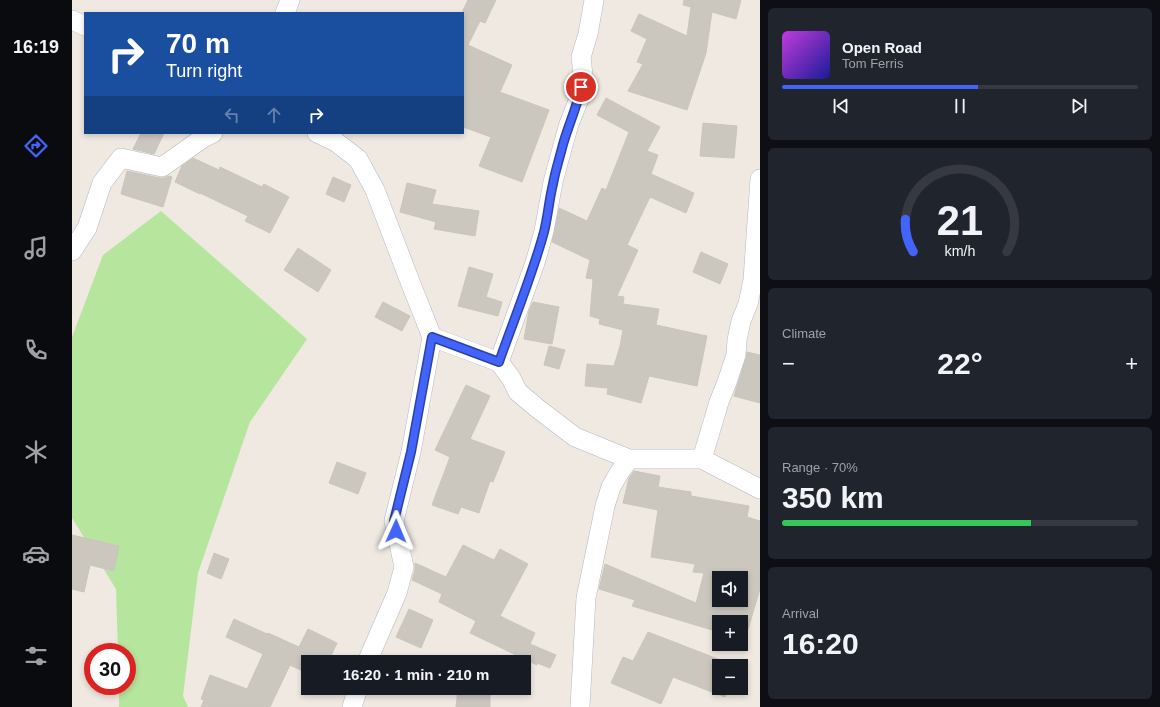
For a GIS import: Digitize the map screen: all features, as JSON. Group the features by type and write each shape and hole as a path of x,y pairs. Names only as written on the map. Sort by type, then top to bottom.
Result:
{"street":[{"path":"285,12 290,0"},
{"path":"499,362 535,263 544,231 553,182 569,124 579,99 583,76 581,57 588,34 594,0"},
{"path":"72,20 84,26"},
{"path":"72,251 87,228 102,183 121,158 162,168 203,138 211,134"},
{"path":"319,134 336,142 358,159 376,190 432,337 411,452 394,521 404,567 397,593 369,655"},
{"path":"702,459 719,402 728,382 736,355 741,321 748,304 753,280 760,179"},
{"path":"432,337 499,362 511,378 518,392 575,437 629,459 702,459 760,490"},
{"path":"580,707 586,598 605,506 611,487 629,459"},
{"path":"352,707 356,695"}],"green space":[{"path":"161,211 307,339 250,422 198,573 183,696 188,707 119,707 119,695 136,695 136,643 118,643 116,589 72,518 72,337 103,255"}],"building":[{"path":"468,0 496,0 485,23 480,21 468,45 512,65 500,92 549,110 522,182 479,166 491,137 464,127 463,10"},
{"path":"684,0 741,0 736,19 712,12 706,53 687,110 628,91 643,64 637,62 647,39 631,31 639,14 687,36 691,7 683,5"},
{"path":"606,98 660,127 647,151 658,155 651,174 694,193 686,213 650,197 627,245 638,250 617,296 624,297 623,304 659,309 656,325 707,336 697,386 649,376 641,403 607,394 608,388 585,386 587,364 614,366 623,330 599,324 600,319 590,316 593,279 586,278 590,260 552,242 559,208 587,221 602,188 606,190 629,132 597,115"},
{"path":"703,123 737,126 734,158 700,156"},
{"path":"140,134 164,134 154,154 133,149"},
{"path":"193,158 219,170 220,167 262,187 264,184 289,197 270,233 245,221 248,216 175,182 182,166"},
{"path":"127,171 160,178 169,176 172,177 163,207 121,194"},
{"path":"333,177 351,185 344,202 326,194"},
{"path":"407,183 436,190 432,204 479,211 475,236 434,229 436,222 400,212"},
{"path":"298,248 331,270 318,292 284,270"},
{"path":"701,252 728,264 720,284 693,272"},
{"path":"469,267 493,274 486,297 502,302 498,316 458,306"},
{"path":"383,302 410,316 402,331 375,317"},
{"path":"533,302 559,307 552,344 524,339 529,311"},
{"path":"549,346 565,350 559,369 544,365"},
{"path":"747,352 760,355 760,403 734,396"},
{"path":"466,385 490,396 470,439 505,452 493,482 490,481 479,513 461,507 458,514 432,505 450,457 435,450"},
{"path":"337,462 366,473 358,494 329,483"},
{"path":"634,471 660,476 658,487 691,492 691,496 749,506 747,517 760,521 760,589 748,629 748,615 712,615 712,630 632,606 635,600 599,589 605,564 696,603 704,573 693,572 695,564 651,557 658,510 623,503 629,478"},
{"path":"72,535 119,546 114,571 90,565 84,592 72,589"},
{"path":"463,545 494,560 500,549 528,564 500,616 535,633 530,644 556,655 550,668 531,662 531,655 516,655 470,633 476,621 439,602 442,594 412,580 415,570 415,563 446,577"},
{"path":"214,553 229,559 221,579 207,573"},
{"path":"409,609 433,620 421,648 396,637"},
{"path":"234,619 299,647 308,629 337,643 331,655 301,655 301,670 290,665 270,707 201,707 204,700 201,699 210,675 247,689 263,654 226,637"},
{"path":"648,632 718,659 712,659 712,692 673,677 661,704 611,683 623,657 633,661"},
{"path":"457,695 490,695 490,707 456,707"}],"route":[{"path":"396,531 394,521 411,452 432,337 499,362 535,263 544,231 553,182 569,124 579,99 581,87"}]}
